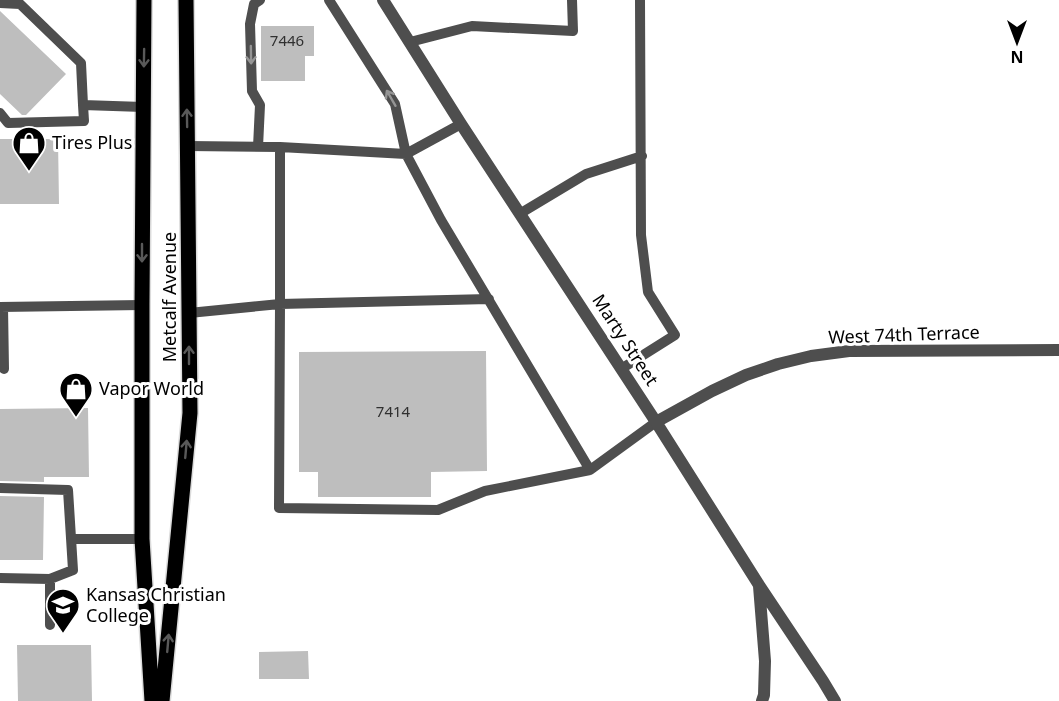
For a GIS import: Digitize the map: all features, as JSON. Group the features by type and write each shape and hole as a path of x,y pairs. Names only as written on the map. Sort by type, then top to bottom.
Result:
{"main road":[{"name":"Metcalf Avenue","path":"144,0 142,539 152,701"},
{"name":"Metcalf Avenue","path":"162,701 190,413 186,0"}],"street":[{"name":"Marty Street","path":"382,0 835,701"},
{"name":"West 74th Terrace","path":"656,422 746,375 811,356 849,351 1059,350"},
{"path":"759,585 765,661 762,701"}],"lane":[{"path":"258,147 260,105 252,91 250,24 254,4 260,0"},
{"path":"329,0 395,104 406,154 441,220 590,470"},
{"path":"410,42 472,26 573,31 572,0"},
{"path":"621,369 675,335 648,292 641,235 640,0"},
{"path":"0,3 20,4 81,63 84,121 8,123 0,113"},
{"path":"83,105 143,107"},
{"path":"188,146 280,147 406,154 461,124"},
{"path":"280,147 279,508 438,510 485,491 590,470 656,422"},
{"path":"521,213 586,174 642,156"},
{"path":"189,313 280,304 489,299"},
{"path":"4,369 1,307 142,305"},
{"path":"0,488 68,490 73,570 50,579 0,578"},
{"path":"71,539 142,539"},
{"path":"50,579 50,625"}],"building":[{"path":"0,11 66,74 26,115 22,115 0,94"},
{"path":"261,26 314,26 314,56 305,56 305,81 261,81"},
{"name":"Tires Plus","path":"0,139 58,139 59,204 0,204"},
{"path":"486,351 487,471 431,472 431,497 318,497 318,472 299,472 299,352"},
{"path":"88,408 89,477 44,477 44,482 0,481 0,409"},
{"path":"0,496 44,497 43,560 0,560"},
{"path":"17,645 91,645 92,701 18,701"},
{"path":"308,651 309,679 259,679 259,652"}],"place":[{"name":"Tires Plus","path":"29,172"},
{"name":"Vapor World","path":"76,418"},
{"name":"Kansas Christian College","path":"63,634"}]}
